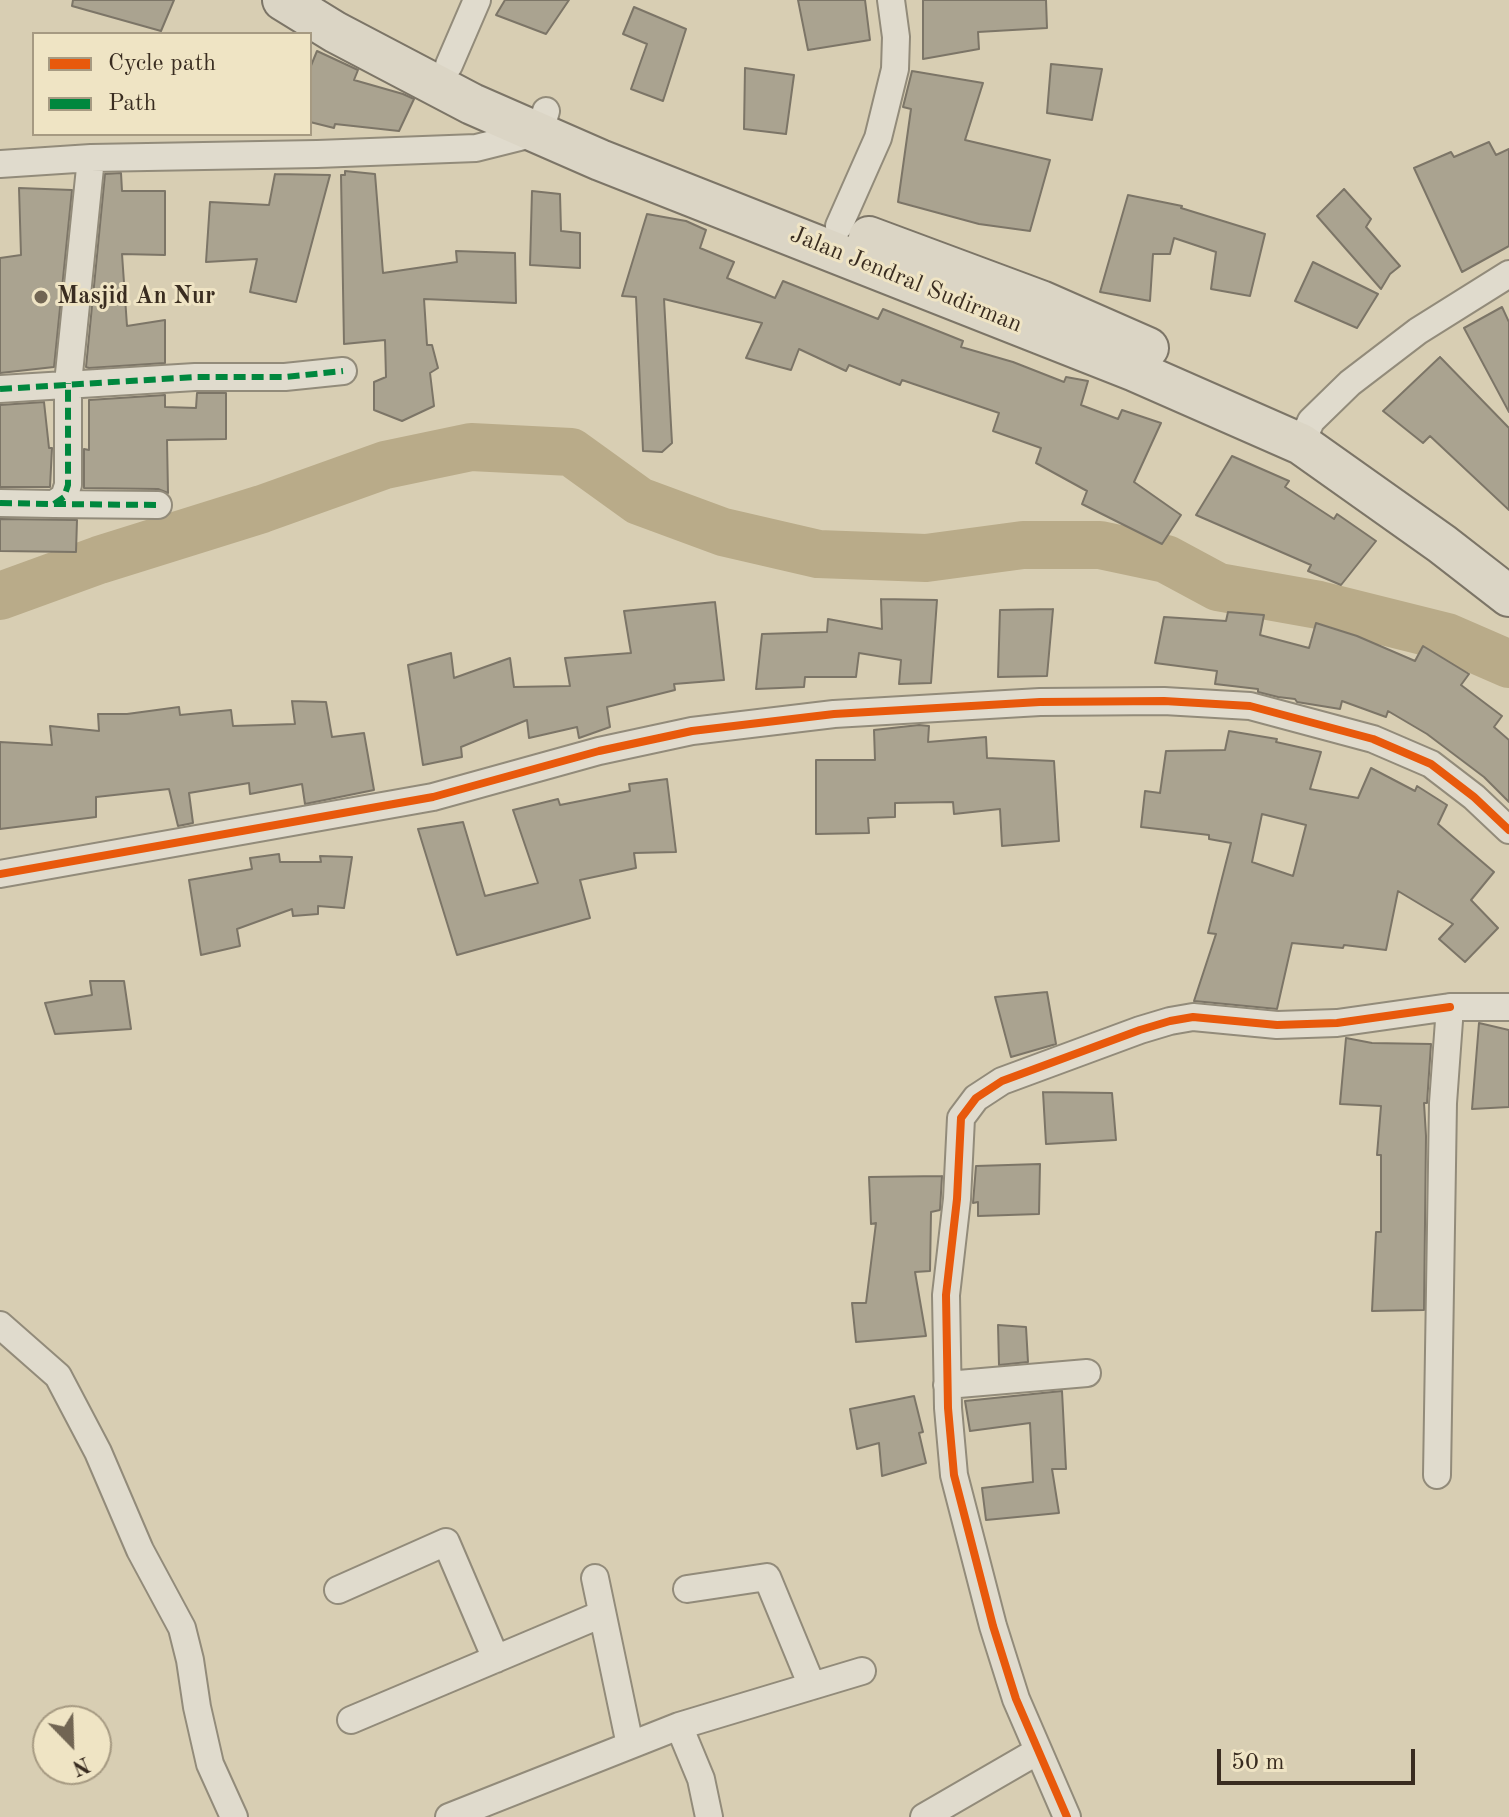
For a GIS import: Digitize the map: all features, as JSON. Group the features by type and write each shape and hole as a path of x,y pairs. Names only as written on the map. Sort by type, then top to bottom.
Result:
{"highway":[{"name":"Jalan Jendral Sudirman","path":"283,0 335,32 472,104 543,122 1041,301 1306,432 1509,567"},
{"name":"Jalan Jendral Sudirman","path":"332,0 449,65 600,160 1135,371 1306,432 1509,596"}],"street":[{"path":"449,65 477,0"},
{"path":"839,226 878,138 895,69 896,37 891,0"},
{"path":"0,164 91,158 453,150 487,146 543,122"},
{"path":"54,504 64,497 68,485 68,383 91,158"},
{"path":"1306,432 1350,383 1418,331 1509,274"},
{"path":"0,389 195,377 285,377 343,371"},
{"path":"0,503 158,505"},
{"path":"0,874 433,797 599,751 692,731 834,714 1040,702 1164,701 1250,706 1373,739 1431,764 1507,825"},
{"path":"1067,1817 1016,1699 993,1626 954,1475 947,1385 946,1295 957,1199 961,1118 976,1098 1002,1081 1170,1021 1193,1017 1277,1025 1337,1023 1450,1007 1509,1007"},
{"path":"1437,1475 1443,1103 1450,1007"},
{"path":"1,1328 58,1376 98,1452 140,1550 182,1628 210,1764 234,1817"},
{"path":"947,1385 1087,1373"},
{"path":"338,1590 446,1542 496,1659"},
{"path":"687,1589 767,1577 812,1686"},
{"path":"595,1578 630,1745"},
{"path":"351,1720 602,1614"},
{"path":"449,1817 679,1726 862,1671"},
{"path":"679,1726 701,1779 709,1817"},
{"path":"924,1817 1038,1751"}],"building":[{"path":"73,0 174,0 161,31 72,6"},
{"path":"505,0 569,0 546,34 496,15"},
{"path":"798,0 865,0 870,40 808,50"},
{"path":"923,0 1046,0 1047,28 978,32 979,49 923,59"},
{"path":"634,7 686,29 663,101 631,89 647,44 623,34"},
{"path":"317,51 358,70 354,80 414,99 399,131 335,124 334,128 312,122 312,63"},
{"path":"1051,64 1102,69 1092,120 1047,113"},
{"path":"745,68 794,75 786,134 744,129"},
{"path":"912,71 983,83 965,140 1050,160 1030,231 979,224 898,202 911,109 903,107"},
{"path":"1489,142 1496,155 1509,149 1509,246 1462,272 1414,168 1451,152 1454,157"},
{"path":"345,171 375,174 383,273 457,262 456,251 515,253 516,303 424,299 427,345 432,345 438,368 430,373 434,406 402,421 374,410 374,382 386,377 385,340 344,344 341,175 345,175"},
{"path":"121,173 122,191 165,191 165,255 122,254 127,326 165,320 165,363 89,368 86,367 105,174"},
{"path":"275,174 330,175 296,302 250,292 257,259 206,262 210,202 269,205"},
{"path":"19,188 72,190 54,367 0,373 0,258 21,255"},
{"path":"1344,189 1371,219 1366,227 1400,266 1390,274 1381,289 1317,216"},
{"path":"532,191 560,194 561,231 580,233 580,268 530,265"},
{"path":"1128,195 1182,206 1265,234 1250,296 1211,289 1216,252 1174,238 1170,254 1153,254 1150,301 1100,292"},
{"path":"647,214 686,221 706,230 700,248 734,262 727,278 775,298 783,281 878,319 883,309 963,341 961,347 1013,362 1064,382 1066,377 1088,381 1081,405 1118,419 1122,410 1161,423 1134,482 1181,515 1162,544 1082,504 1087,491 1036,463 1041,448 993,431 999,413 902,380 900,385 849,365 846,371 799,349 791,370 746,358 762,323 664,299 672,443 662,452 643,451 636,297 622,296"},
{"path":"1313,262 1378,294 1357,328 1295,301"},
{"path":"1502,307 1509,322 1509,412 1464,328"},
{"path":"1440,357 1509,428 1509,510 1430,436 1423,443 1383,411"},
{"path":"197,393 226,393 226,439 167,440 168,493 158,489 84,488 84,449 89,450 89,400 165,395 165,407 196,408"},
{"path":"44,402 49,448 52,448 50,487 0,487 0,405"},
{"path":"1232,456 1289,481 1285,487 1334,519 1337,514 1376,541 1341,585 1308,571 1311,565 1196,515"},
{"path":"0,519 77,520 76,552 0,551"},
{"path":"881,599 937,600 931,683 899,684 901,660 859,653 856,677 805,677 804,687 756,689 762,634 827,632 828,619 882,629"},
{"path":"715,602 724,680 674,684 675,690 607,707 610,727 579,738 577,727 529,738 527,720 461,747 462,757 423,765 408,665 451,653 454,678 510,658 514,687 570,686 565,658 631,653 624,611"},
{"path":"1053,609 1047,676 998,677 1000,610"},
{"path":"1228,612 1264,615 1260,635 1309,648 1316,623 1357,636 1415,661 1423,646 1469,674 1461,685 1502,716 1494,727 1509,740 1509,802 1484,777 1427,734 1388,711 1386,717 1342,701 1340,709 1297,702 1295,699 1258,692 1258,689 1215,684 1217,671 1155,663 1164,617 1226,621"},
{"path":"292,701 326,702 332,737 364,733 374,790 305,804 302,784 250,794 249,783 189,793 193,823 178,826 169,789 96,797 96,817 0,829 0,742 52,745 50,726 99,731 98,714 127,714 179,707 180,715 231,710 233,726 295,724"},
{"path":"929,726 928,742 986,737 987,758 1054,761 1059,841 1002,846 1000,809 954,814 953,802 895,803 895,817 868,818 869,833 816,834 816,760 875,760 874,730"},
{"path":"1229,731 1277,739 1276,742 1321,752 1310,789 1358,798 1371,768 1415,791 1417,786 1447,805 1438,824 1494,872 1471,900 1498,928 1465,962 1439,939 1453,924 1398,891 1386,950 1292,943 1277,1009 1194,1001 1216,934 1208,933 1231,843 1209,839 1209,835 1141,827 1145,791 1160,793 1166,751 1225,750","holes":["1262,814 1306,825 1293,876 1252,862"]},
{"path":"667,779 676,852 634,853 636,868 580,880 590,918 457,955 418,829 463,822 485,896 538,883 513,810 558,799 560,805 630,791 629,784"},
{"path":"279,854 280,862 321,862 320,856 352,857 344,908 318,906 318,914 293,916 292,909 237,929 240,946 201,955 189,880 252,869 250,858"},
{"path":"90,981 124,981 131,1029 55,1034 45,1003 92,995"},
{"path":"1047,992 1056,1044 1011,1057 995,997"},
{"path":"1479,1023 1509,1030 1509,1107 1472,1109"},
{"path":"1346,1038 1372,1043 1431,1044 1427,1103 1424,1103 1424,1310 1372,1311 1376,1232 1381,1232 1381,1155 1377,1155 1381,1106 1340,1104"},
{"path":"1043,1092 1112,1093 1116,1140 1046,1144"},
{"path":"1040,1164 1039,1214 978,1216 978,1202 973,1203 976,1166"},
{"path":"942,1176 940,1210 931,1212 930,1271 915,1272 926,1336 856,1342 852,1303 866,1303 876,1223 871,1224 869,1177"},
{"path":"998,1325 1026,1327 1028,1362 999,1365"},
{"path":"1062,1391 1066,1469 1052,1469 1059,1513 986,1520 982,1488 1033,1482 1030,1423 970,1431 965,1401"},
{"path":"914,1396 923,1432 919,1433 926,1463 882,1476 879,1443 857,1449 850,1409"}],"waterway":[{"path":"0,596 385,465 471,447 571,452 639,501 723,532 818,554 926,558 1023,545 1100,545 1166,559 1218,587 1319,605 1447,637 1509,664"}],"marked path":[{"path":"0,389 195,377 285,377 343,371"},
{"path":"0,503 54,504 64,497 68,485 68,383"},
{"path":"54,504 158,505"}],"cycle path":[{"path":"0,874 433,797 599,751 692,731 834,714 1040,702 1164,701 1250,706 1373,739 1431,764 1474,797 1509,830"},
{"path":"1067,1817 1016,1699 993,1626 954,1475 948,1408 946,1295 957,1199 961,1118 976,1098 1002,1081 1170,1021 1193,1017 1277,1025 1337,1023 1450,1007"}],"place":[{"name":"Masjid An Nur","path":"41,297"}]}
